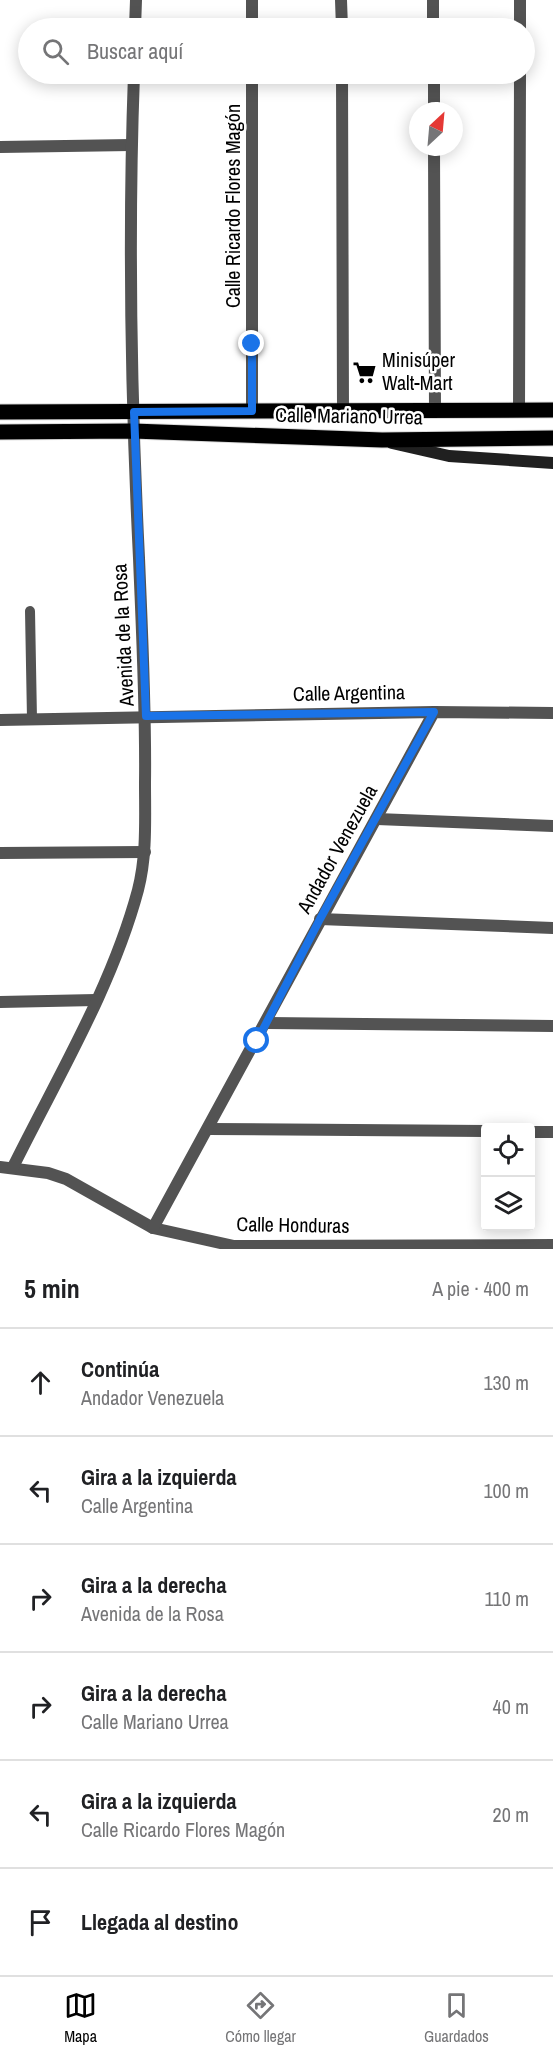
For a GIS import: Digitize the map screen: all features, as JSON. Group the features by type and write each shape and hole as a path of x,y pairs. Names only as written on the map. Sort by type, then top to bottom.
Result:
{"main road":[{"name":"Calle Mariano Urrea","path":"0,412 553,410"},
{"name":"Calle Mariano Urrea","path":"0,432 133,431 382,440 553,438"}],"street":[{"path":"135,18 136,0"},
{"path":"252,0 252,18"},
{"path":"342,0 342,18"},
{"path":"433,0 433,18"},
{"path":"520,0 520,18"},
{"name":"Avenida de la Rosa","path":"6,1167 96,1000 124,935 138,888 145,852 146,716 133,431 131,145 134,84"},
{"name":"Calle Ricardo Flores Magón","path":"252,84 252,411"},
{"path":"342,84 343,411"},
{"path":"434,84 434,102"},
{"path":"519,411 520,84"},
{"path":"0,147 131,145"},
{"path":"434,156 435,411"},
{"path":"382,440 420,451 449,456 553,463"},
{"name":"Calle Argentina","path":"0,720 434,712 553,713"},
{"name":"Andador Venezuela","path":"153,1228 267,1023 320,919 434,712"},
{"path":"377,819 553,826"},
{"path":"0,853 145,852"},
{"path":"320,919 553,928"},
{"path":"0,1002 96,1000"},
{"path":"267,1023 553,1026"},
{"path":"208,1129 481,1131"},
{"path":"535,1132 553,1132"},
{"name":"Calle Honduras","path":"6,1167 48,1173 66,1179 153,1228 234,1246 553,1245"}],"lane":[{"path":"30,611 32,719"}],"place":[{"name":"Minisúper Walt-Mart","path":"364,372"}],"route":[{"path":"252,344 252,411 134,412 146,716 434,712 320,919 257,1041"}]}
